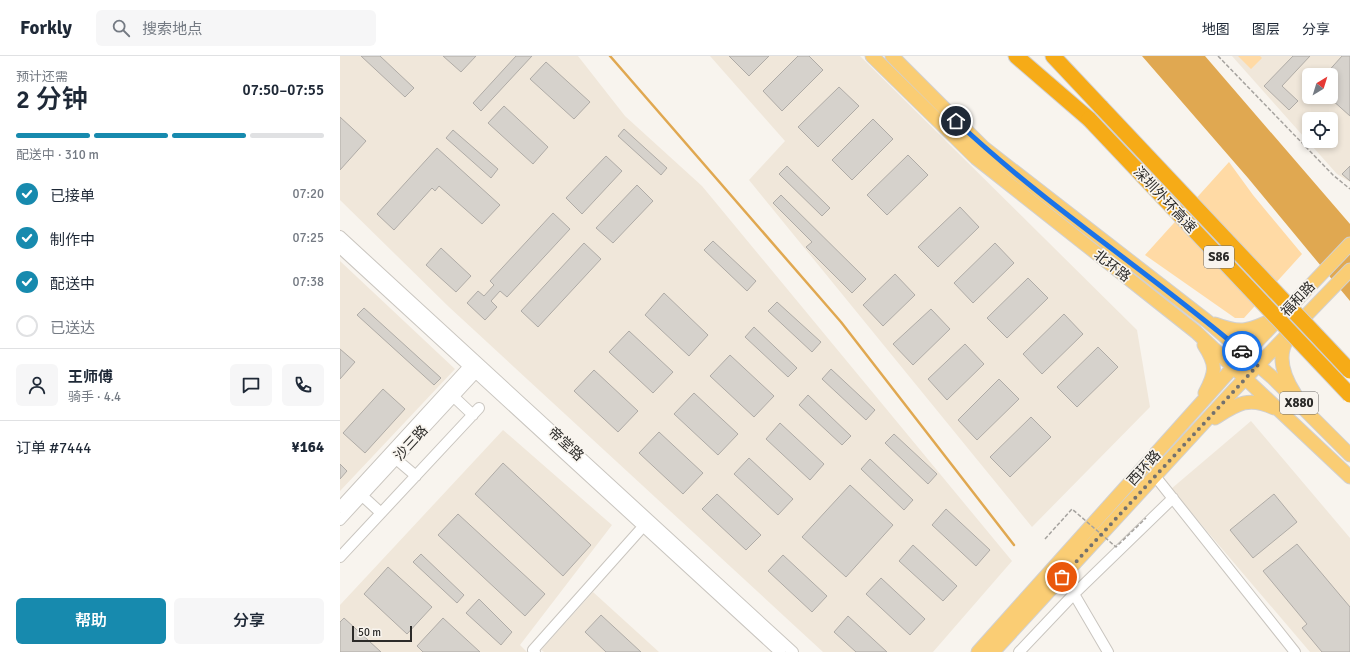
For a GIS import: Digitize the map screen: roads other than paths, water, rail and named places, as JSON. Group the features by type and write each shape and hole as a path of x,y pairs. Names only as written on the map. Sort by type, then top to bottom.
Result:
{"highway":[{"path":"1016,56 1089,119"},
{"name":"深圳外环高速","path":"1030,56 1350,396"},
{"name":"深圳外环高速","path":"1052,56 1350,371"},
{"path":"1061,56 1101,107"}],"main road":[{"name":"北环路","path":"872,56 976,158 1196,332 1350,477"},
{"name":"北环路","path":"892,56 984,148 1207,321 1258,365 1350,455"},
{"name":"福和路","path":"1245,354 1350,244"},
{"name":"福和路","path":"1245,378 1350,270"},
{"path":"1207,321 1232,330 1243,331 1254,329 1282,315"},
{"path":"1294,328 1284,344 1282,364 1288,383 1307,412"},
{"path":"1196,332 1210,355 1214,367 1212,380 1197,409"},
{"name":"西环路","path":"978,652 1245,354"},
{"name":"西环路","path":"993,652 1245,378"},
{"path":"1198,429 1233,406 1246,402 1258,402 1281,411"}],"street":[{"name":"帝堂路","path":"340,236 475,367"},
{"name":"帝堂路","path":"340,248 475,367 646,523 793,652"},
{"name":"沙三路","path":"340,507 359,493 396,459 454,397 475,367"},
{"name":"沙三路","path":"340,520 359,493 475,367"},
{"path":"340,557 476,412 454,397"},
{"path":"396,459 416,476"},
{"path":"1155,476 1295,652"},
{"path":"359,493 381,513"},
{"path":"1019,652 1074,594 1173,498"},
{"name":"帝堂路","path":"646,523 780,652"},
{"path":"535,652 533,650 646,523"},
{"path":"1062,577 1074,594 1108,652"}],"waterway":[{"path":"610,56 841,322 1014,545"}]}
